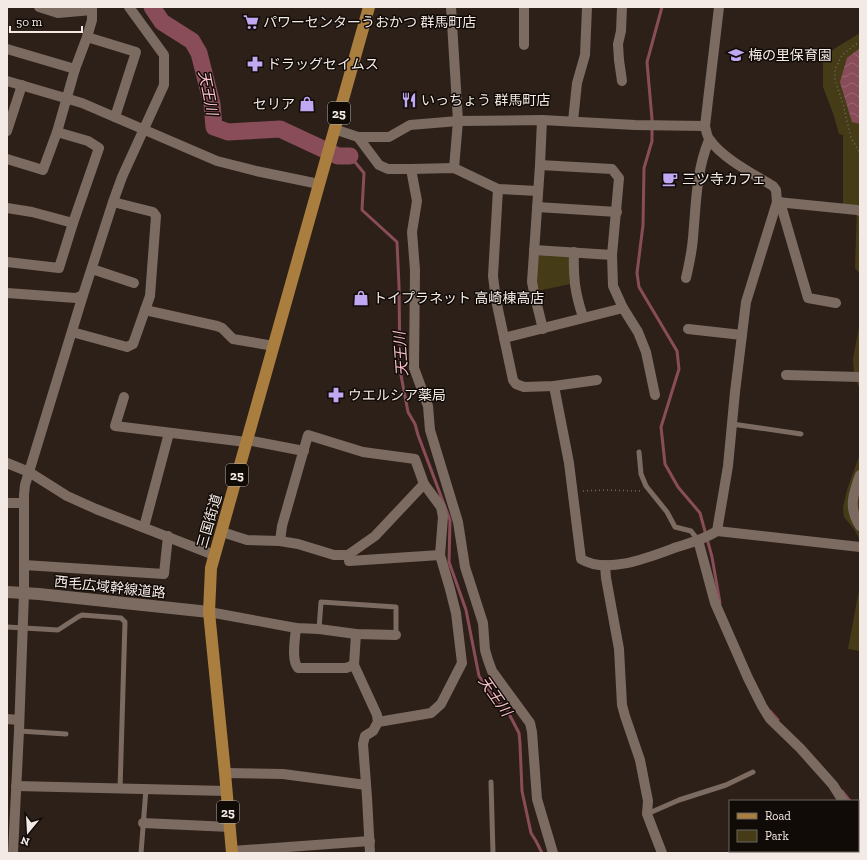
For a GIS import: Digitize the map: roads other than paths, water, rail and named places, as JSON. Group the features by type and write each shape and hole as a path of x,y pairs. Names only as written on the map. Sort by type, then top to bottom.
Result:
{"main road":[{"name":"25","path":"319,184 369,7"},
{"name":"三国街道","path":"232,852 209,612 211,568 319,184"}],"street":[{"path":"7,159 43,170 57,132 92,20 92,9 58,13 39,7"},
{"path":"13,853 11,817 16,786 20,731 19,720 24,593 25,485 113,202 122,177 164,84 164,54 130,7"},
{"path":"451,7 458,121 454,168"},
{"path":"524,7 524,45"},
{"path":"572,121 577,83 585,55 587,7"},
{"path":"622,7 621,31 618,44 622,81"},
{"path":"719,7 705,126 709,140 744,169 773,186 776,190 808,298 836,303"},
{"path":"87,36 136,52 115,117"},
{"path":"7,49 76,69"},
{"path":"7,81 22,84 67,98 115,117 217,162 319,184"},
{"path":"7,131 22,84"},
{"path":"334,129 358,137 389,137 410,125 458,121 542,120 705,126"},
{"path":"542,120 533,288 543,329"},
{"path":"7,262 59,268 99,148 88,141 57,132"},
{"path":"358,137 378,165 388,169 411,170 454,168 498,189 538,191"},
{"path":"686,278 693,240 698,178 709,140"},
{"path":"540,165 612,169 619,178 612,255 613,286 623,308 638,332 646,352 656,394"},
{"path":"411,170 417,201 412,232 415,270 414,368 428,406 430,430 458,522 465,567 482,623 485,650 488,660 492,671 530,723 537,799 553,853"},
{"path":"498,189 493,276 496,300 504,338 512,375 516,384 524,387 554,386 597,380"},
{"path":"72,332 127,347 133,344 150,296 156,216 153,212 113,202"},
{"path":"779,202 860,211"},
{"path":"717,531 728,466 746,302 779,202"},
{"path":"538,207 617,212"},
{"path":"7,208 32,212 73,223"},
{"path":"534,250 612,255"},
{"path":"574,252 573,273 575,289 583,317"},
{"path":"92,269 134,282"},
{"path":"7,293 76,298 83,295"},
{"path":"504,338 623,308"},
{"path":"145,310 217,326 222,328 233,339 274,346"},
{"path":"688,329 742,334"},
{"path":"786,375 860,377"},
{"path":"554,386 569,463 581,559 586,562 605,565 641,560 698,540 717,531 860,547"},
{"path":"124,397 115,426 247,441 304,451"},
{"path":"144,527 169,433"},
{"path":"280,541 282,526 308,436 363,452 414,459 424,484 441,507 443,517 440,555 456,613 462,663 441,704 436,710 378,722"},
{"path":"7,463 29,472 67,496 96,509 214,555"},
{"path":"860,475 853,496 853,511 854,517 860,526"},
{"path":"222,532 247,540 280,541 298,544 334,555 348,555 375,536 424,484"},
{"path":"7,503 24,503"},
{"path":"24,565 164,574 168,536"},
{"path":"698,540 715,603 762,706 770,720 800,748 833,786 842,800"},
{"path":"348,555 349,561 440,555"},
{"path":"605,565 619,649 622,705 640,760 648,801 647,814 662,853"},
{"name":"西毛広域幹線道路","path":"7,592 209,612"},
{"path":"209,612 296,628 319,629 356,634 396,635"},
{"path":"296,628 294,660 295,665 298,668 346,668 354,665"},
{"path":"356,634 354,665 377,715 378,722 373,731 365,736 363,744 370,853"},
{"path":"7,718 19,720"},
{"path":"225,773 283,774 366,785"},
{"path":"16,786 227,791"},
{"path":"143,823 230,827"},
{"path":"232,852 370,842"}],"lane":[{"path":"732,424 801,434"},
{"path":"639,452 641,474 646,486 668,512 675,527 690,531 698,540"},
{"path":"319,629 321,602 396,607 396,635"},
{"path":"7,627 58,630 82,615 121,618 125,622 120,789"},
{"path":"20,731 66,734"},
{"path":"647,814 679,800 726,786 753,772"},
{"path":"491,782 492,853"},
{"path":"141,853 146,789"}],"water":[{"path":"860,48 860,124 852,122 840,82 847,58"}],"waterway":[{"name":"天王川","path":"152,7 162,22 192,41 199,53 212,104 214,127 228,132 280,129 338,156 350,156"},
{"path":"662,7 647,62 652,119 652,141 644,168 643,225 637,273 639,287 677,351 679,369 661,427 665,464 678,487 700,513 712,557 720,603"},
{"name":"天王川","path":"350,156 364,173 362,210 397,242 400,370 408,412 415,424 450,520 449,562 466,610 479,676 494,697 507,710 519,733 522,791 531,833 542,853"},
{"path":"770,711 778,720"},
{"path":"842,791 849,800"}],"place":[{"name":"パワーセンターうおかつ 群馬町店","path":"251,22"},
{"name":"梅の里保育園","path":"736,55"},
{"name":"ドラッグセイムス","path":"255,64"},
{"name":"いっちょう 群馬町店","path":"409,100"},
{"name":"セリア","path":"307,104"},
{"name":"三ツ寺カフェ","path":"670,179"},
{"name":"トイプラネット 高崎棟高店","path":"361,298"},
{"name":"ウエルシア薬局","path":"336,395"}]}
